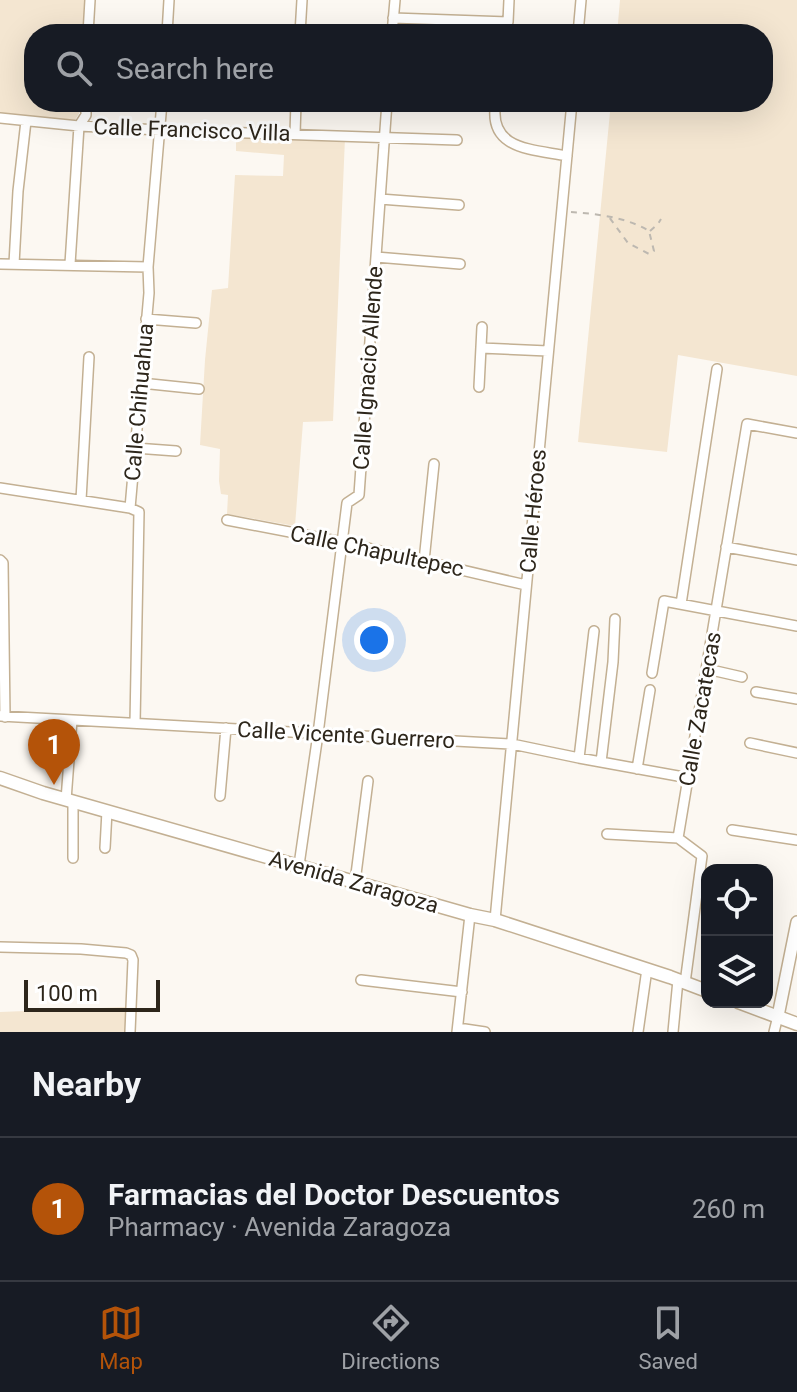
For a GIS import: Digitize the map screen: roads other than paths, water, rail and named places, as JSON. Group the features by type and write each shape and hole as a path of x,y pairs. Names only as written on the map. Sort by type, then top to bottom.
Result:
{"main road":[{"name":"Avenida Zaragoza","path":"0,778 495,920 701,989"},
{"path":"755,1008 797,1024"}],"street":[{"path":"89,24 90,0"},
{"path":"168,24 169,0"},
{"path":"301,24 302,0"},
{"path":"393,24 395,0"},
{"path":"393,18 508,22 509,0"},
{"path":"579,24 581,0"},
{"path":"70,264 79,126 86,112"},
{"name":"Calle Chihuahua","path":"135,723 140,516 139,512 130,508 161,112"},
{"path":"295,134 296,112"},
{"name":"Calle Ignacio Allende","path":"299,865 347,503 359,495 386,112"},
{"path":"494,112 496,125 510,144 567,156"},
{"name":"Calle Héroes","path":"495,920 571,112"},
{"name":"Calle Francisco Villa","path":"0,118 160,130 457,140"},
{"path":"14,264 26,121"},
{"path":"380,199 459,205"},
{"path":"376,257 460,264"},
{"path":"0,264 148,267"},
{"path":"146,319 196,323"},
{"path":"479,387 482,327"},
{"path":"481,348 548,351"},
{"path":"81,500 89,357"},
{"path":"681,604 717,369"},
{"path":"141,383 199,389"},
{"name":"Calle Zacatecas","path":"678,838 747,424 797,433"},
{"path":"135,448 176,451"},
{"path":"424,561 434,464"},
{"path":"0,488 130,508"},
{"name":"Calle Chapultepec","path":"227,520 342,542 526,585"},
{"path":"726,547 797,560"},
{"path":"0,560 3,563 2,716"},
{"path":"652,673 664,601 797,626"},
{"path":"601,762 615,619"},
{"path":"579,758 594,631"},
{"path":"707,669 742,677"},
{"path":"637,769 650,690"},
{"path":"756,692 797,699"},
{"name":"Calle Vicente Guerrero","path":"2,716 512,744 689,778"},
{"path":"72,720 70,800 73,858"},
{"path":"220,796 226,728"},
{"path":"750,743 797,753"},
{"path":"355,882 368,781"},
{"path":"105,848 107,811"},
{"path":"732,830 797,840"},
{"path":"607,834 678,838 702,856 673,1032"},
{"path":"470,915 457,1030 485,1032"},
{"path":"774,1032 797,922"},
{"path":"0,947 81,949 131,955 130,1032"},
{"path":"638,1032 647,969"},
{"path":"361,980 462,992"}],"place":[{"name":"Farmacias del Doctor Descuentos","path":"54,785"}]}
